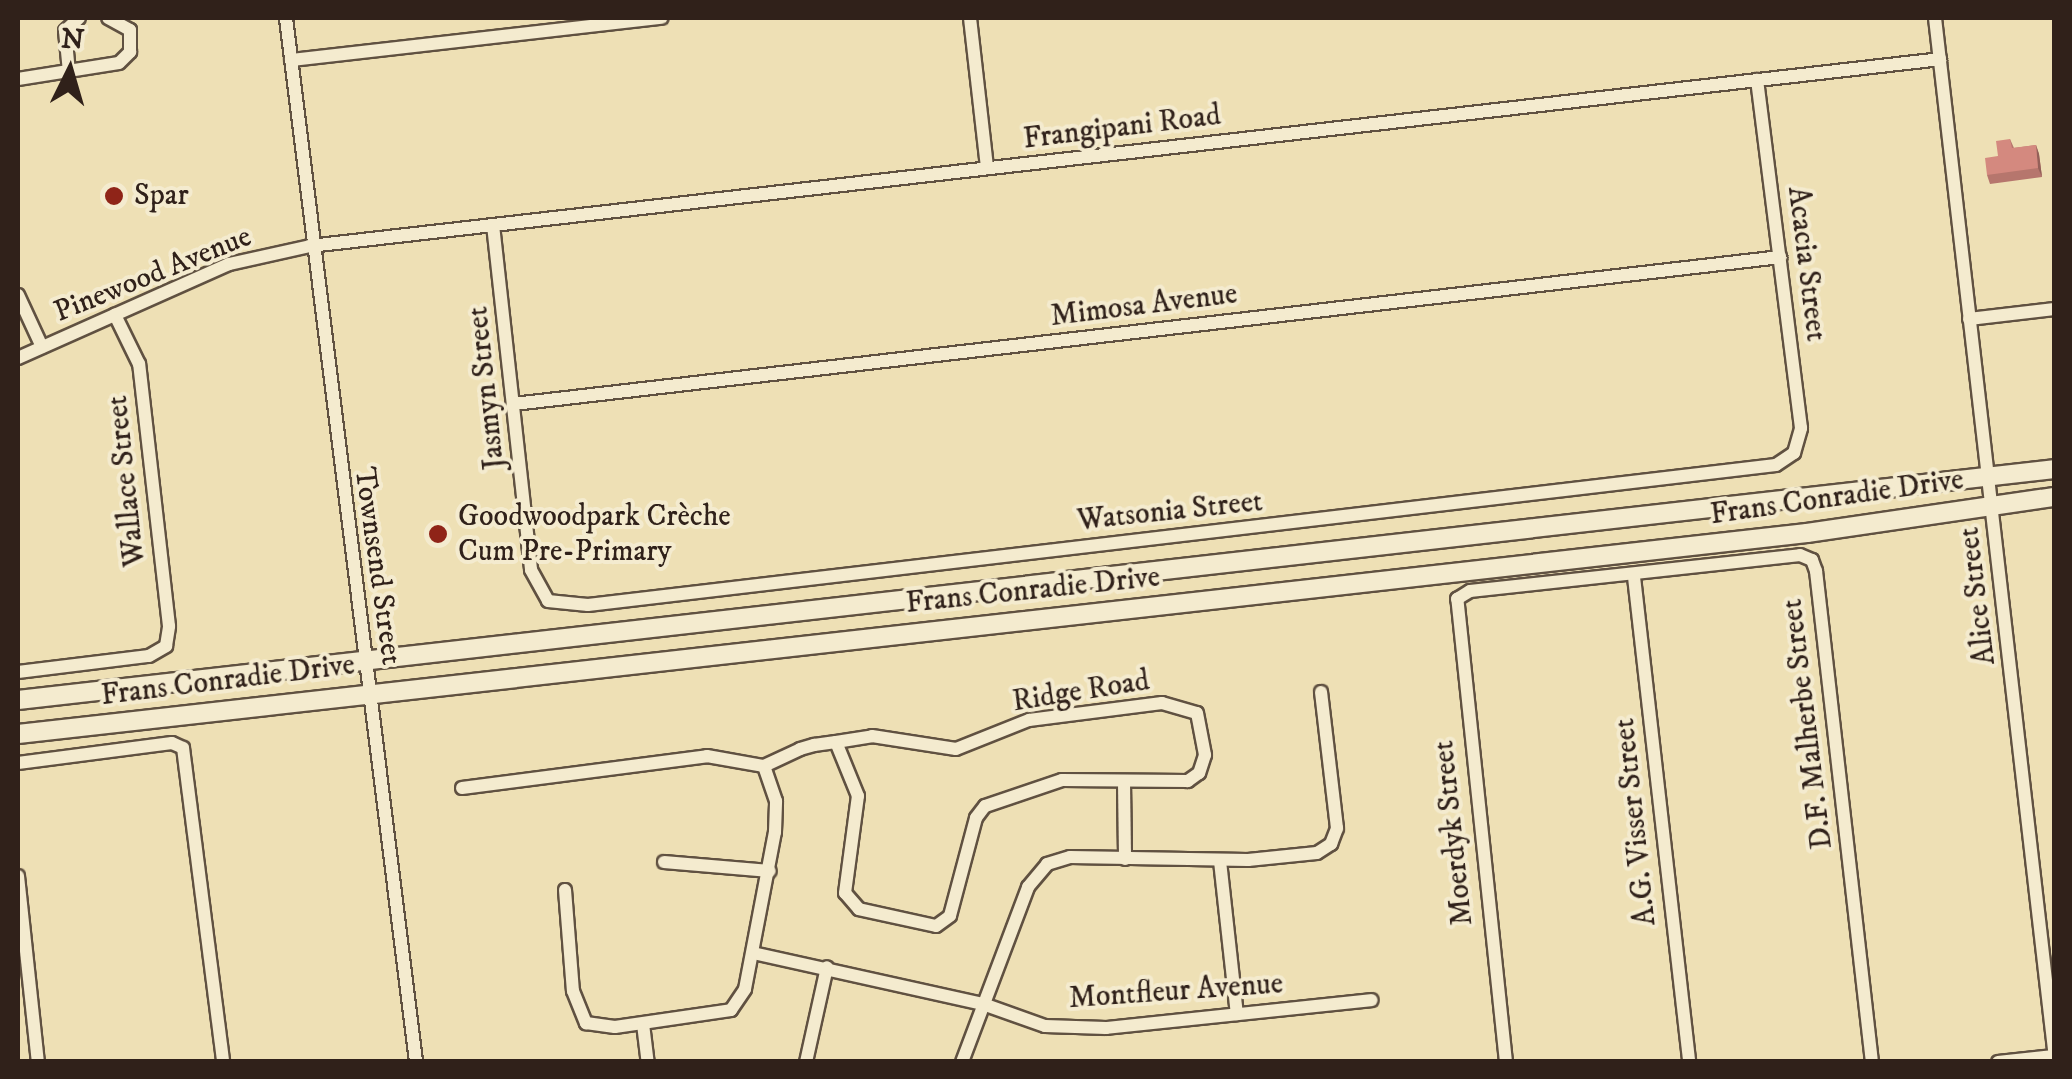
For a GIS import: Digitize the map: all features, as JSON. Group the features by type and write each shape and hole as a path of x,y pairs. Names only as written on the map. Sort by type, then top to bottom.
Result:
{"main road":[{"name":"Frans Conradie Drive","path":"18,700 2054,469"},
{"name":"Frans Conradie Drive","path":"18,734 1807,533 2054,496"}],"street":[{"path":"68,72 65,31 78,18"},
{"path":"18,78 125,59 130,30 108,18"},
{"name":"Townsend Street","path":"286,18 310,246 416,1062"},
{"path":"291,60 662,18"},
{"path":"970,18 987,168"},
{"name":"Alice Street","path":"1935,18 2054,1053"},
{"name":"Frangipani Road","path":"310,246 1940,59"},
{"name":"Acacia Street","path":"1757,80 1801,428 1794,453"},
{"name":"Jasmyn Street","path":"494,225 531,570 548,601"},
{"name":"Pinewood Avenue","path":"18,358 230,264 310,246"},
{"name":"Mimosa Avenue","path":"514,404 1780,257"},
{"path":"18,295 42,347"},
{"path":"1969,319 2054,309"},
{"name":"Wallace Street","path":"18,672 149,656 166,646 169,626 139,364 115,315"},
{"name":"Watsonia Street","path":"548,601 588,605 1764,469 1794,453"},
{"name":"D.F. Malherbe Street","path":"1458,599 1470,591 1634,577 1800,555 1812,560 1872,1062"},
{"name":"A.G. Visser Street","path":"1634,577 1689,1062"},
{"name":"Moerdyk Street","path":"1458,599 1506,1062"},
{"path":"962,1062 1028,887 1041,869 1062,858 1220,860 1300,856 1331,844 1337,828 1321,692"},
{"name":"Ridge Road","path":"462,788 707,756 764,766 836,742 890,736 956,750 1029,720 1162,703 1197,714 1205,755 1200,774 1188,780 1052,781 985,806 976,818 947,922 924,925 859,909 845,893 858,796 836,742"},
{"path":"18,763 172,742 183,748 223,1062"},
{"path":"566,890 578,1015 602,1028 731,1010 745,989 770,870 776,801 764,766"},
{"path":"1124,783 1125,859"},
{"path":"1220,860 1237,1014"},
{"path":"664,862 770,870"},
{"path":"18,876 38,1062"},
{"name":"Montfleur Avenue","path":"754,953 983,1004 1045,1026 1106,1028 1372,1000"},
{"path":"806,1062 828,967"},
{"path":"644,1024 648,1062"},
{"path":"1998,1062 2054,1053"}],"building":[{"path":"2010,139 2012,148 2036,145 2038,168 1987,175 1985,158 1998,156 1996,141"}],"place":[{"name":"Spar","path":"114,196"},
{"name":"Goodwoodpark Crèche Cum Pre-Primary","path":"438,534"}]}
